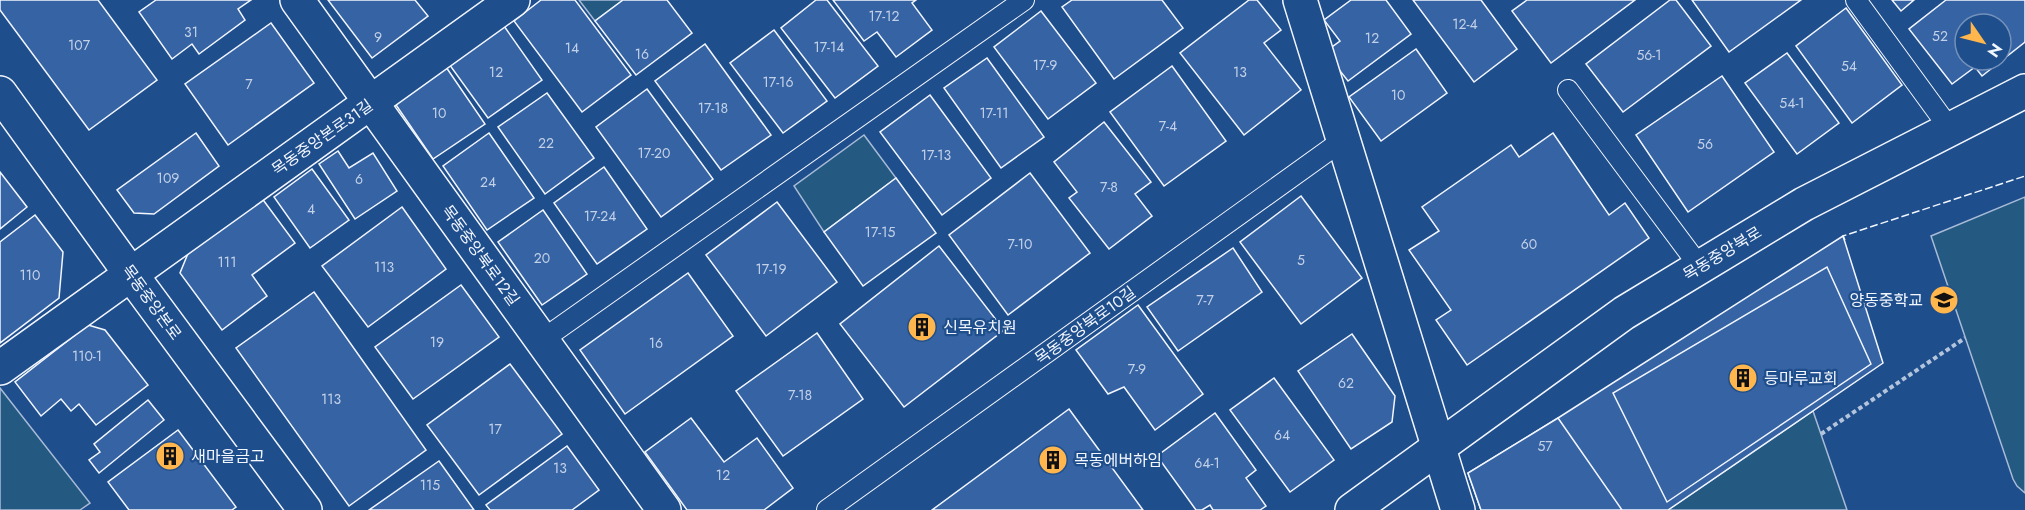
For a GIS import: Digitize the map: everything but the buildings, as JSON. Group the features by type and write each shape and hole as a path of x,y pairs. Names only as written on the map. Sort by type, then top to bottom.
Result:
{"street":[{"name":"목동중앙북로12길","path":"297,0 664,510"},
{"name":"목동중앙본로31길","path":"0,368 513,0"},
{"path":"1300,0 1458,510"},
{"name":"목동중앙북로","path":"1352,510 1624,313 1804,204 2025,91"},
{"name":"목동중앙본로","path":"0,93 306,510"}],"lane":[{"path":"542,340 1024,0"},
{"path":"1856,0 1950,129"},
{"path":"1568,90 1700,267"},
{"name":"목동중앙북로10길","path":"827,510 1343,140"}],"path":[{"path":"1821,434 1965,338"}],"shaded area":[{"path":"579,0 623,0 595,21"},
{"path":"864,135 896,178 824,232 794,186"},
{"path":"2025,197 2025,493 2013,479 1931,236"},
{"path":"0,388 90,503 80,510 0,510"},
{"path":"1813,411 1847,510 1668,510"}],"fence":[{"path":"1845,240 1843,236 2025,176"}],"place":[{"name":"양동중학교","path":"1944,300"},
{"name":"신목유치원","path":"922,327"},
{"name":"등마루교회","path":"1743,378"},
{"name":"새마을금고","path":"170,456"},
{"name":"목동에버하임","path":"1053,460"}]}
